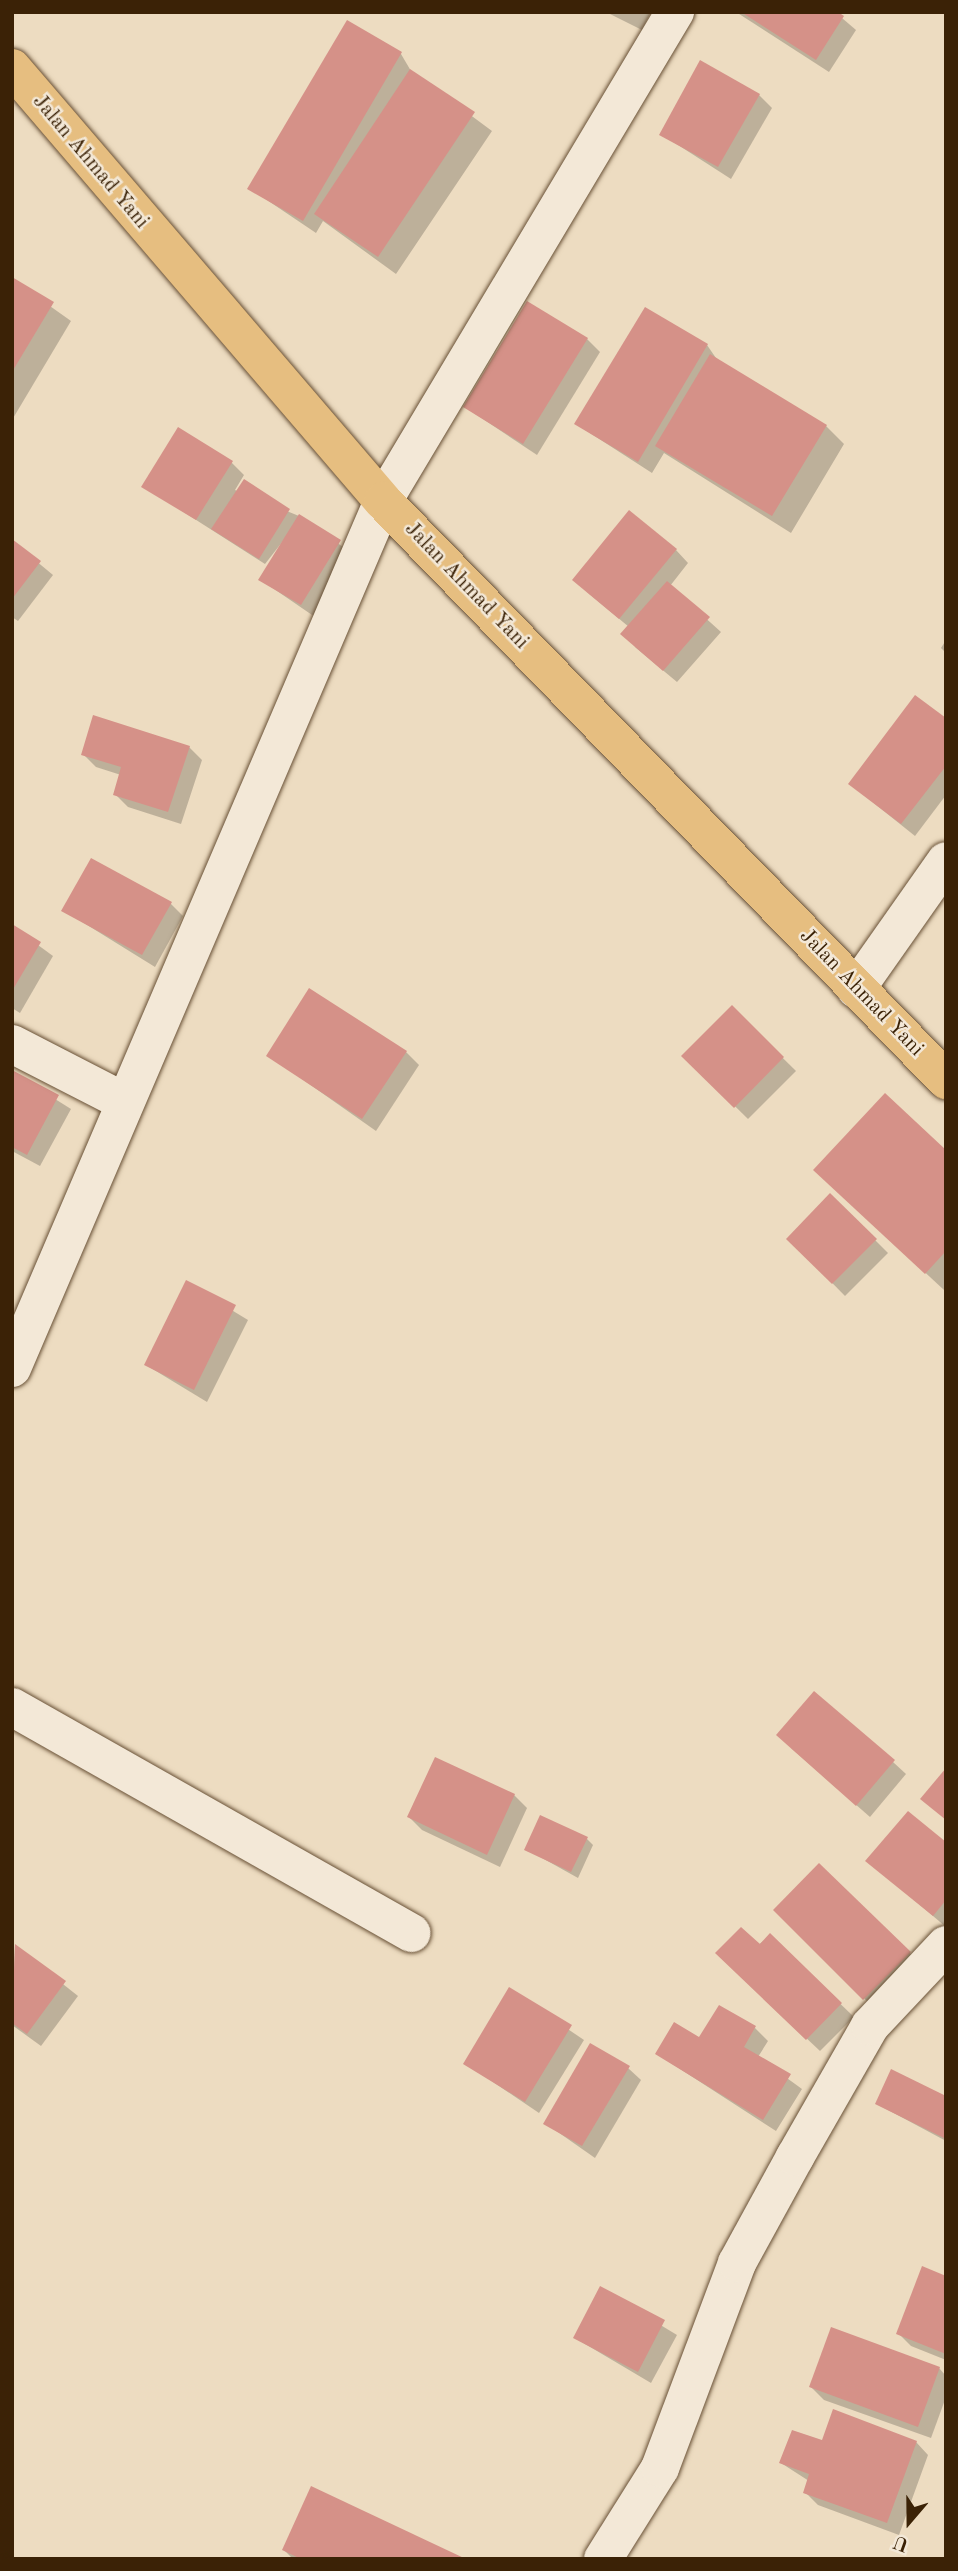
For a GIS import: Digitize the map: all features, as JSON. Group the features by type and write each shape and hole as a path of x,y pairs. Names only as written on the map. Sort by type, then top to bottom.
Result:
{"highway":[{"name":"Jalan Ahmad Yani","path":"12,68 383,500 946,1080"}],"street":[{"path":"12,1368 123,1101 383,500 676,12"},
{"path":"856,989 946,860"},
{"path":"12,1044 123,1101"},
{"path":"12,1707 412,1933"},
{"path":"603,2559 660,2468 737,2263 795,2157 870,2026 946,1945"}],"building":[{"path":"741,12 838,12 844,16 816,60"},
{"path":"347,20 402,52 303,221 247,189"},
{"path":"700,60 760,94 718,167 659,135"},
{"path":"410,69 475,112 378,257 314,214"},
{"path":"12,277 54,302 12,372"},
{"path":"527,301 588,338 523,444 463,407"},
{"path":"645,307 708,344 638,462 574,424"},
{"path":"710,354 827,425 772,516 655,446"},
{"path":"178,427 233,461 196,520 141,487"},
{"path":"244,479 290,509 259,559 211,529"},
{"path":"629,510 677,549 619,619 572,580"},
{"path":"299,514 341,540 301,605 258,580"},
{"path":"12,539 41,561 12,599"},
{"path":"667,581 710,617 663,671 620,634"},
{"path":"915,695 946,718 946,766 901,824 848,784"},
{"path":"93,715 190,746 168,812 113,795 121,767 81,755"},
{"path":"91,858 172,902 142,955 61,911"},
{"path":"12,924 41,942 12,991"},
{"path":"309,988 407,1051 362,1119 266,1056"},
{"path":"732,1005 784,1057 734,1108 681,1056"},
{"path":"12,1070 59,1095 27,1155 12,1147"},
{"path":"885,1093 946,1150 946,1251 925,1274 813,1170"},
{"path":"830,1193 877,1239 832,1284 786,1239"},
{"path":"186,1280 236,1305 194,1390 144,1365"},
{"path":"814,1691 895,1760 856,1806 776,1735"},
{"path":"435,1757 515,1794 487,1855 407,1817"},
{"path":"946,1768 946,1820 920,1799"},
{"path":"908,1811 946,1842 946,1900 933,1916 865,1861"},
{"path":"540,1815 588,1837 571,1872 524,1850"},
{"path":"819,1863 911,1952 863,2000 773,1910"},
{"path":"741,1927 760,1944 770,1933 842,2003 806,2040 715,1953"},
{"path":"15,1944 66,1981 27,2034 12,2023"},
{"path":"509,1987 572,2025 525,2102 463,2064"},
{"path":"719,2005 756,2026 744,2047 791,2074 763,2120 655,2054 674,2022 699,2037"},
{"path":"590,2043 630,2066 582,2146 543,2124"},
{"path":"891,2069 946,2096 944,2138 875,2104"},
{"path":"922,2266 946,2276 946,2354 896,2334"},
{"path":"600,2286 665,2320 638,2372 573,2338"},
{"path":"831,2327 940,2367 918,2427 809,2387"},
{"path":"833,2409 917,2441 887,2523 803,2493 809,2474 779,2463 792,2430 822,2440"},
{"path":"311,2486 466,2559 301,2559 282,2550"}]}
